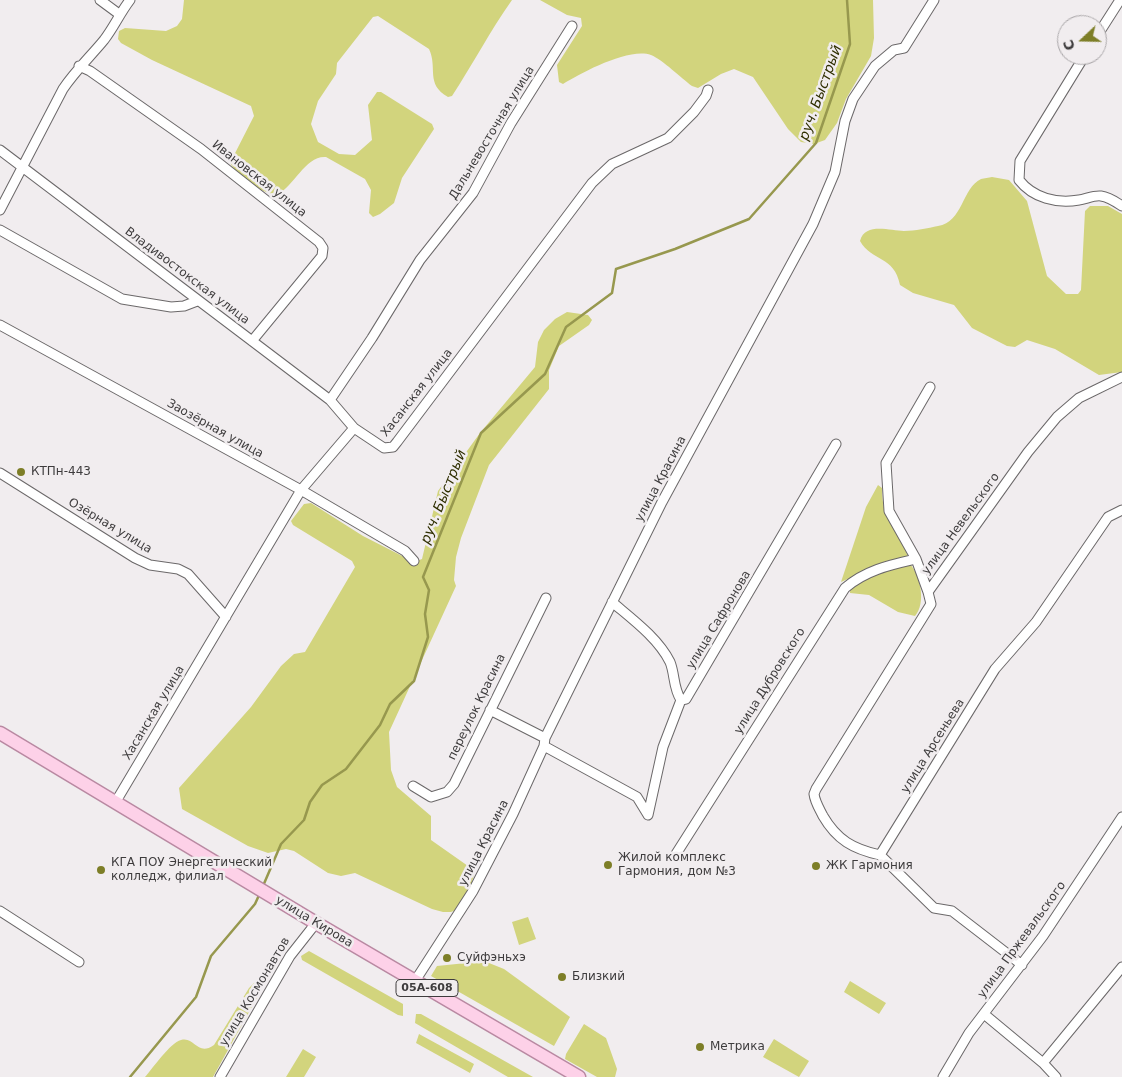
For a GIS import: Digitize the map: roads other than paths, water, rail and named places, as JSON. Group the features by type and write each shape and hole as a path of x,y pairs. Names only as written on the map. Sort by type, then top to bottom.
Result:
{"main road":[{"name":"улица Кирова","path":"0,733 316,923 579,1077"}],"street":[{"path":"100,0 119,14"},
{"path":"0,210 63,89 80,66 105,39 119,14 130,0"},
{"name":"улица Красина","path":"415,981 473,891 513,814 544,742 662,502 813,224 835,172 845,121 853,99 875,66 894,50 904,48 934,0"},
{"path":"1107,20 1120,0"},
{"name":"Дальневосточная улица","path":"330,400 372,338 420,260 473,194 510,123 572,26"},
{"path":"1079,65 1020,161 1017,173 1022,184 1038,196 1050,200 1073,201 1099,195 1122,206"},
{"name":"Ивановская улица","path":"80,66 90,71 201,149 319,242 323,248 322,256 252,341"},
{"name":"Хасанская улица","path":"115,803 301,490 354,428 384,448 393,446 592,183 612,164 668,138 694,112 706,96 708,90"},
{"name":"Владивостокская улица","path":"0,150 330,400 354,428"},
{"path":"0,230 122,299 171,307 184,306 197,301"},
{"name":"Заозёрная улица","path":"0,325 301,490 405,551 414,562"},
{"name":"улица Невельского","path":"880,855 856,848 838,838 821,812 814,794 931,604 928,592 1028,452 1057,417 1079,398 1122,377"},
{"path":"928,592 916,559 889,511 886,463 930,387"},
{"name":"улица Сафронова","path":"544,742 637,797 648,816 663,747 681,700 686,699 836,444"},
{"name":"Озёрная улица","path":"0,474 135,558 150,565 178,569 188,574 226,617"},
{"name":"улица Арсеньева","path":"880,855 995,669 1036,622 1108,517 1122,510"},
{"name":"улица Дубровского","path":"676,854 845,588 858,576 885,566 916,559"},
{"name":"переулок Красина","path":"413,786 431,797 447,792 546,598"},
{"path":"612,602 634,621 664,654 671,664 674,688 681,700"},
{"path":"490,710 544,742"},
{"name":"улица Пржевальского","path":"943,1077 969,1033 1022,965 1122,817"},
{"path":"880,855 934,908 952,911 1022,965"},
{"path":"0,911 79,962"},
{"name":"улица Космонавтов","path":"220,1077 286,962 316,923"},
{"path":"1043,1063 1122,967"},
{"path":"984,1014 1043,1063 1056,1077"}],"waterway":[{"name":"руч. Быстрый","path":"263,886 281,844 304,820 310,802 322,785 346,769 380,725 390,704 414,681 428,637 425,614 429,590 423,577 481,433 545,374 566,327 612,293 616,269 675,249 749,219 816,143 850,44 847,0"},
{"name":"руч. Быстрый","path":"130,1077 196,997 211,956 255,904 260,893"}],"place":[{"name":"КТПн-443","path":"21,472"},
{"name":"Жилой комплекс Гармония, дом №3","path":"608,865"},
{"name":"ЖК Гармония","path":"816,866"},
{"name":"КГА ПОУ Энергетический колледж, филиал","path":"101,870"},
{"name":"Суйфэньхэ","path":"447,958"},
{"name":"Близкий","path":"562,977"},
{"name":"Метрика","path":"700,1047"}]}
